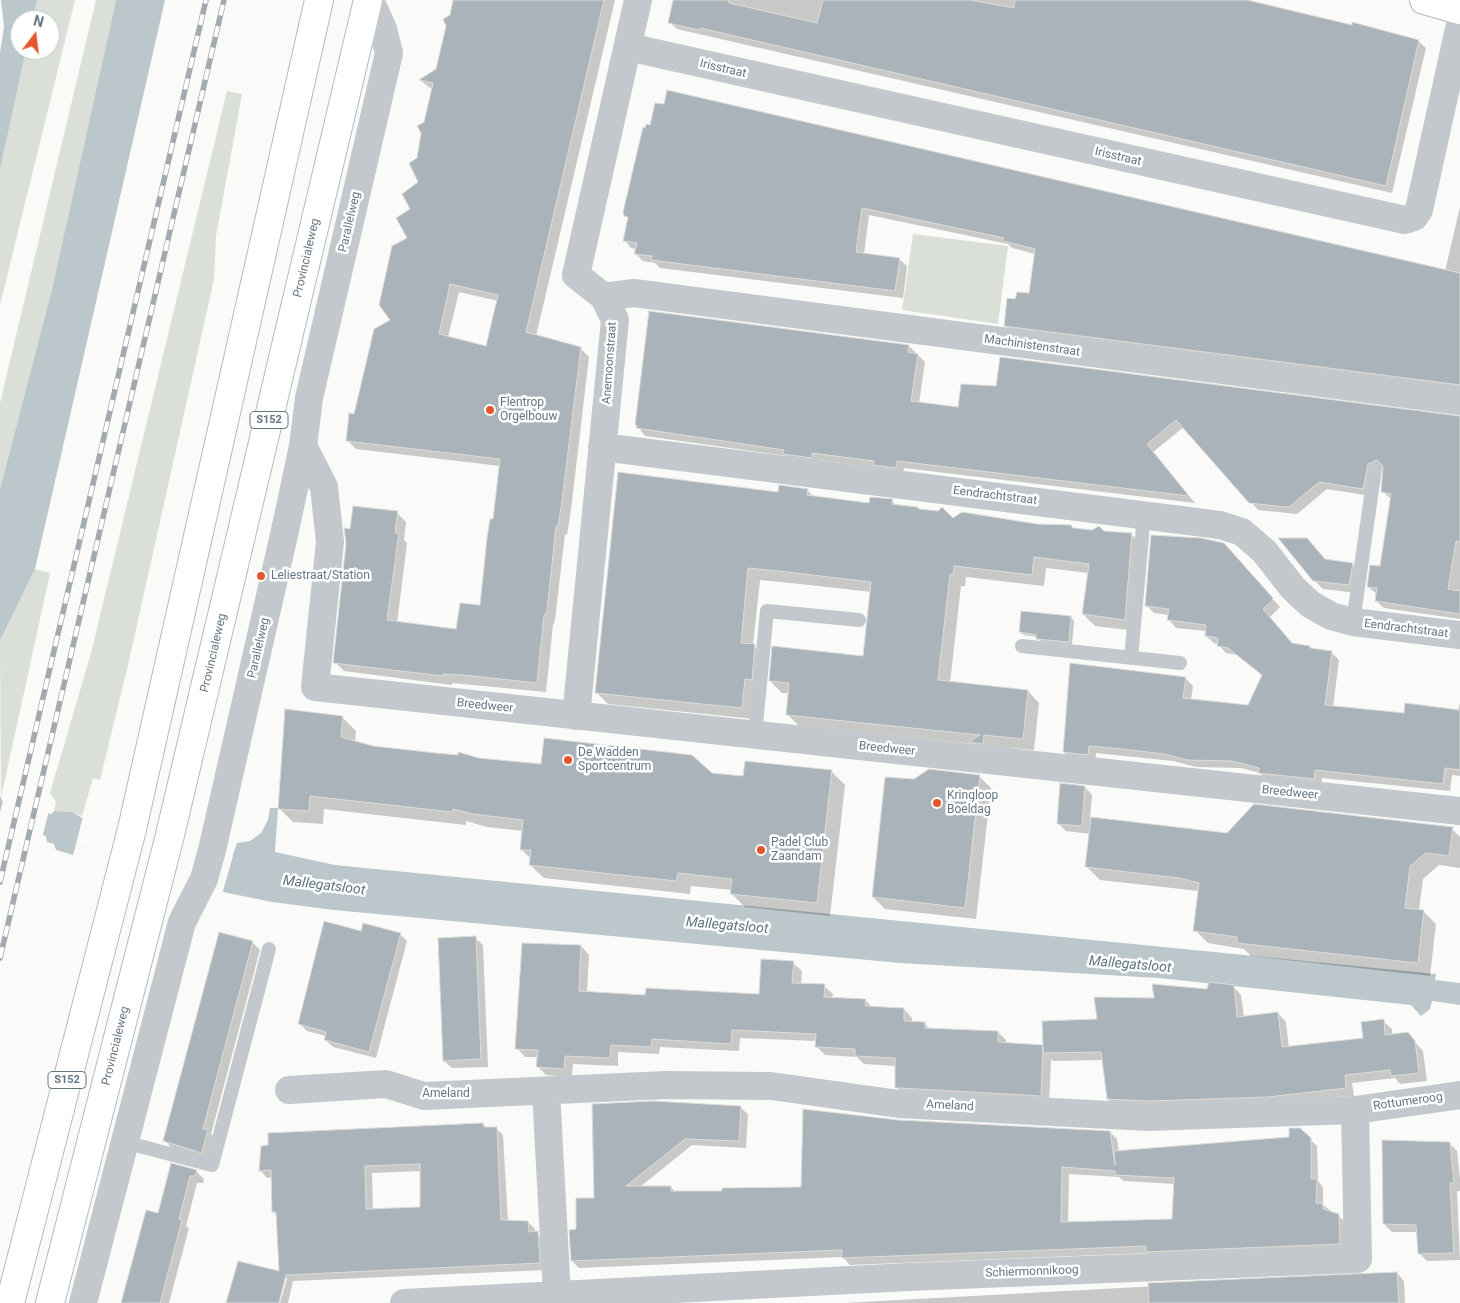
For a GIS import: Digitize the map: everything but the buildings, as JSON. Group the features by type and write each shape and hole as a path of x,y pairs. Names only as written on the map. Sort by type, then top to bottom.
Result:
{"main road":[{"name":"S152","path":"10,1303 132,829 319,0"},
{"name":"Provincialeweg","path":"50,1303 162,868 369,0"},
{"path":"1424,0 1460,10"}],"street":[{"name":"Parallelweg","path":"124,1142 182,922 204,879 240,736 303,446 310,398 388,53 382,30 369,0"},
{"name":"Anemoonstraat","path":"576,716 615,320 604,297 576,274 638,0"},
{"name":"Irisstraat","path":"628,47 1405,220 1414,217 1419,210 1460,24"},
{"name":"Machinistenstraat","path":"604,297 634,293 1460,401"},
{"name":"Breedweer","path":"303,446 324,487 330,542 315,687 1460,811"},
{"name":"Eendrachtstraat","path":"602,447 1220,525 1242,532 1264,551 1293,588 1310,604 1331,616 1353,622 1460,635"},
{"name":"Ameland","path":"289,1090 386,1084 424,1096 666,1085 771,1086 899,1104 1150,1117 1355,1110"},
{"path":"404,1303 557,1295 546,1091"},
{"name":"Rottumeroog","path":"1355,1110 1460,1095"},
{"name":"Schiermonnikoog","path":"557,1295 1358,1259 1355,1110"},
{"path":"82,1303 124,1142"}],"lane":[{"name":"Eendrachtstraat","path":"1353,622 1375,469"},
{"path":"1131,658 1144,515"},
{"path":"755,735 767,611 859,620"},
{"path":"1022,646 1180,663"},
{"path":"124,1142 212,1164 269,949"}],"shaded area":[{"path":"37,0 75,0 0,305 0,170 24,60 60,60 60,10 35,10"},
{"path":"96,0 116,0 52,289 0,489 0,403"},
{"path":"227,91 242,94 216,236 214,279 129,661 100,780 93,778 82,816 72,812 54,811 56,802 50,793 91,653"},
{"path":"913,234 1008,246 998,324 902,310"},
{"path":"35,569 50,573 1,798 0,641"}],"water":[{"path":"1,0 37,0 35,10 10,10 10,60 24,60 0,170 0,53 4,27"},
{"path":"116,0 165,0 35,569 0,641 0,489 52,289"},
{"name":"Mallegatsloot","path":"0,796 3,802 51,814 54,811 72,812 84,819 232,857 237,843 250,841 261,833 268,820 270,808 278,808 275,852 335,865 1436,974 1435,980 1460,983 1460,1005 1432,1001 1430,1009 1421,1016 1411,1005 1159,978 900,963 334,910 272,902 223,892 225,883 76,844 73,855 56,850 54,844 47,842 46,836 0,825"}],"pier":[{"path":"4,798 49,811 42,838 0,828 0,812"},
{"path":"83,816 233,856 225,884 76,844"}],"railway":[{"path":"0,882 206,0"},
{"path":"0,958 224,0"}],"place":[{"name":"Flentrop Orgelbouw","path":"490,410"},
{"name":"Leliestraat/Station","path":"261,576"},
{"name":"De Wadden Sportcentrum","path":"568,760"},
{"name":"Kringloop Boeldag","path":"937,803"},
{"name":"Padel Club Zaandam","path":"761,850"}]}
